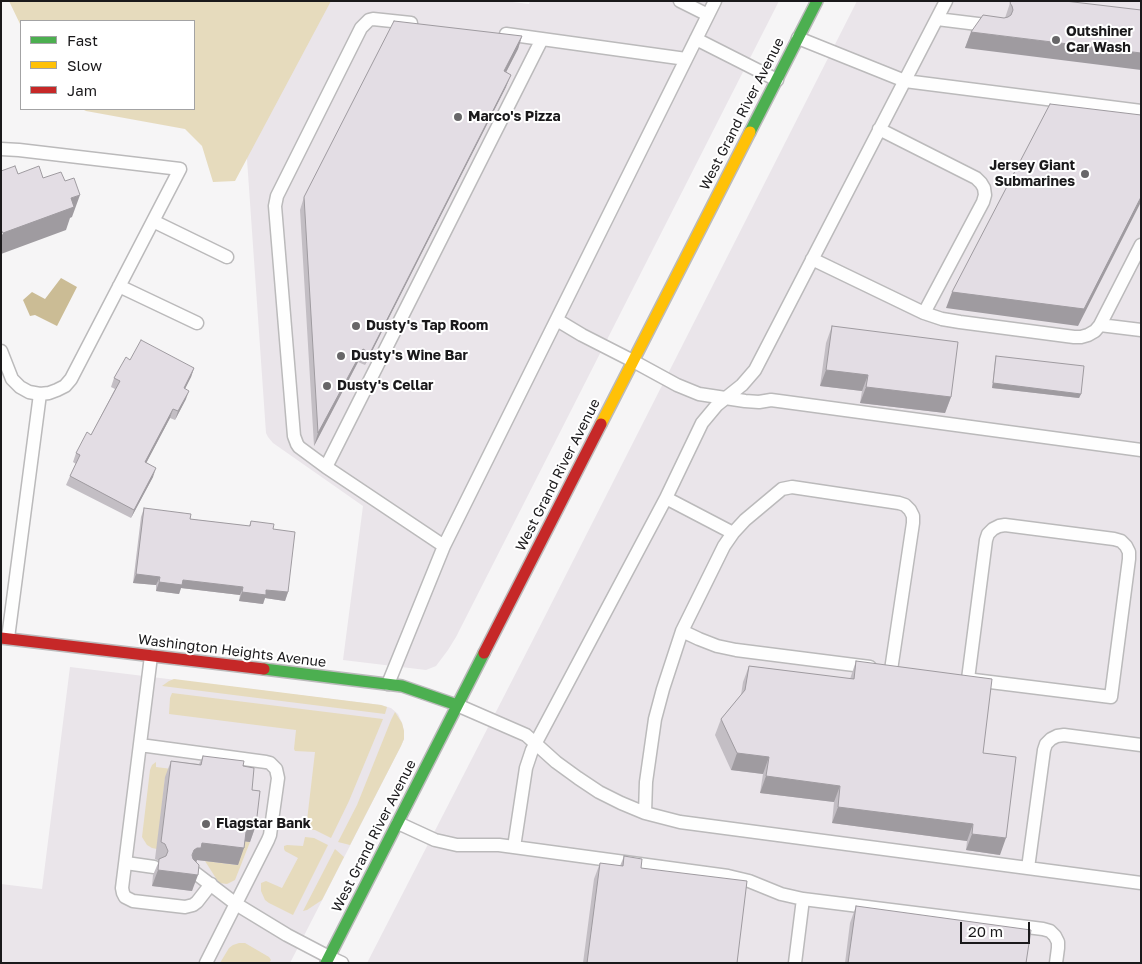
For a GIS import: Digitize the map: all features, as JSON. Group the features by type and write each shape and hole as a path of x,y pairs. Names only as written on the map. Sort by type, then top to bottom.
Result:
{"main road":[{"name":"West Grand River Avenue","path":"327,960 817,1"},
{"name":"Washington Heights Avenue","path":"4,638 402,686 457,705"}],"lane":[{"path":"680,1 708,15"},
{"path":"388,684 444,546 715,1"},
{"path":"514,847 528,758 666,498 702,424 710,413 742,385 755,370 946,1"},
{"path":"427,25 379,19 369,20 365,23 275,203 294,436 297,444 299,448 326,467 444,546"},
{"path":"937,19 999,26"},
{"path":"494,33 686,59"},
{"path":"798,38 905,81 1141,111"},
{"path":"326,467 542,39"},
{"path":"696,40 777,80"},
{"path":"879,129 976,178 984,188 983,202 924,314"},
{"path":"1,149 180,169 71,379 65,386 49,393 29,392 20,387 12,378 1,351"},
{"path":"153,221 227,257"},
{"path":"812,259 924,314 960,322 1081,337 1095,331 1100,325 1141,245"},
{"path":"119,286 197,323"},
{"path":"557,320 682,388 699,394 745,401 759,402 771,400 1141,450"},
{"path":"1100,325 1141,330"},
{"path":"4,638 40,394"},
{"path":"645,813 646,782 656,719 663,689 682,631 724,546 744,520 782,488 786,487 899,503 910,510 914,523 896,670 736,650 717,646 682,631"},
{"path":"666,498 733,533"},
{"path":"1006,525 1114,539 1126,546 1129,552 1129,559 1111,697 963,679 986,540 992,529 1006,525"},
{"path":"151,656 122,888 123,893 125,897 133,901 185,907 198,902 211,884"},
{"path":"457,705 526,735 556,762 599,792 645,813 680,822 1141,883"},
{"path":"1028,868 1046,744 1051,739 1064,735 1141,745"},
{"path":"140,745 266,762 276,768 278,778 270,835 206,963"},
{"path":"398,823 435,840 457,846 499,845 734,877 781,894 804,899 1043,929 1050,931 1058,942 1056,963"},
{"path":"126,863 154,867"},
{"path":"194,872 236,904 327,960 342,963"},
{"path":"795,963 804,899"}],"shaded area":[{"path":"9,1 331,1 235,181 213,182 202,146 185,129 84,110 195,110 195,20 20,20 20,24"},
{"path":"239,1 504,1 529,4 530,1 779,1 456,637 436,666 426,670 343,660 363,506 273,443 266,433 244,116"},
{"path":"857,1 1141,1 1141,963 367,963 539,628"},
{"path":"61,278 77,287 57,326 35,315 30,316 23,300 32,292 45,299"},
{"path":"70,667 381,705 391,708 398,714 404,731 404,739 401,746 290,963 1,963 1,884 42,889"},
{"path":"174,679 387,707 385,714 162,686"},
{"path":"172,693 383,719 349,801 331,838 315,830 306,829 315,752 295,751 296,730 169,714"},
{"path":"395,712 402,723 404,731 404,739 401,746 350,845 338,842 357,805"},
{"path":"156,762 156,767 180,770 165,778 157,849 147,845 142,837 150,770"},
{"path":"305,837 314,838 328,845 293,915 265,900 261,891 261,883 266,881 282,888 298,858 285,851 284,846 303,846"},
{"path":"241,841 250,842 235,880 227,884 219,883 205,861 238,865"},
{"path":"335,849 344,857 322,900 303,911"},
{"path":"239,943 245,943 271,960 269,963 220,963 229,948"}],"building":[{"path":"1011,1 1065,1 1141,10 1141,53 971,32 983,15 1004,18 1011,15 1013,10"},
{"path":"394,21 522,36 504,71 511,75 370,353 363,349 318,433 304,197"},
{"path":"1050,104 1141,115 1141,197 1084,309 952,292"},
{"path":"15,166 18,174 39,166 43,178 61,172 65,181 74,178 80,195 71,198 74,207 3,233 1,230 1,171"},
{"path":"832,326 958,342 951,397 866,387 868,375 826,370"},
{"path":"141,340 194,368 184,388 189,391 178,411 173,409 145,462 156,468 134,510 70,476 80,455 76,453 87,432 91,435 120,381 114,378 126,357 130,360"},
{"path":"996,356 1084,366 1081,394 993,383"},
{"path":"144,508 191,514 190,519 250,526 251,521 274,524 273,529 295,532 288,592 266,590 266,595 242,592 243,587 183,580 182,585 159,582 160,577 136,574"},
{"path":"856,661 992,679 983,753 1016,757 1006,838 972,834 973,824 838,807 840,786 766,776 769,757 737,753 721,719 745,690 749,666 854,679"},
{"name":"Flagstar Bank","path":"203,756 244,761 243,766 254,768 252,790 260,791 256,825 247,824 244,848 202,843 201,848 194,850 192,855 199,865 198,875 158,870 159,859 166,856 168,851 165,844 161,842 171,761 201,765"},
{"path":"624,856 642,859 641,868 747,881 737,963 587,963 600,863 623,866"},
{"path":"856,906 1031,930 1026,963 848,963"}],"traffic: fast":[{"path":"750,132 817,1"},
{"path":"326,963 484,653"},
{"path":"264,669 402,686 457,705"}],"traffic: slow":[{"path":"601,424 750,132"}],"traffic: jam":[{"path":"484,653 601,424"},
{"path":"1,638 264,669"}],"place":[{"name":"Outshiner Car Wash","path":"1056,40"},
{"name":"Marco's Pizza","path":"458,117"},
{"name":"Jersey Giant Submarines","path":"1085,174"},
{"name":"Dusty's Tap Room","path":"356,326"},
{"name":"Dusty's Wine Bar","path":"341,356"},
{"name":"Dusty's Cellar","path":"327,386"},
{"name":"Flagstar Bank","path":"206,824"}]}
